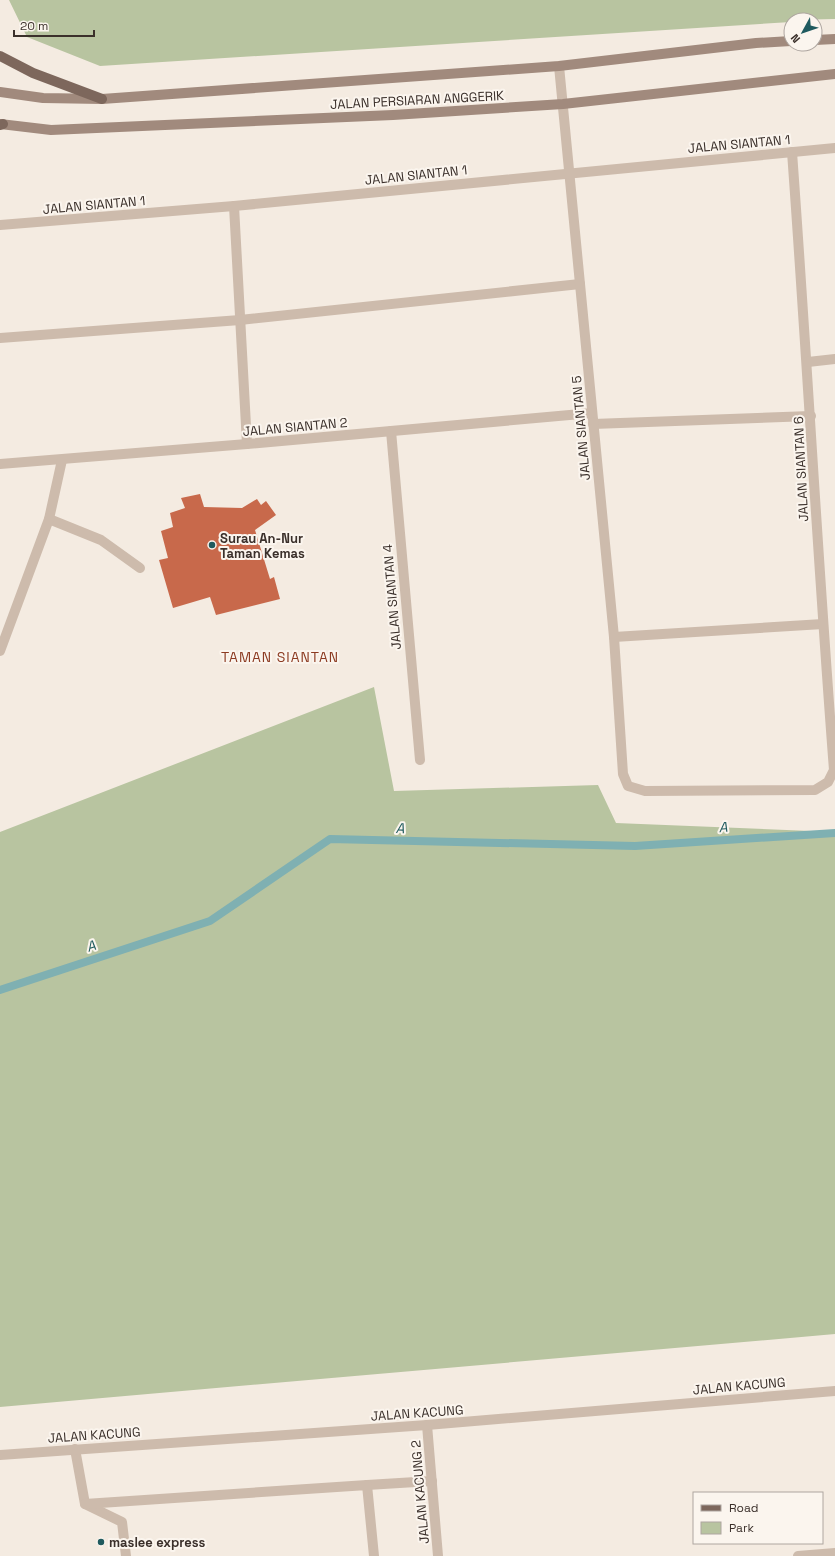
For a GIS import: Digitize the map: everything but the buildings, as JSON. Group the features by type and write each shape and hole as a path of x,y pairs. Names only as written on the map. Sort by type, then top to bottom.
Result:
{"main road":[{"path":"0,56 33,73 102,99"}],"street":[{"path":"823,40 835,39"},
{"name":"JALAN PERSIARAN ANGGERIK","path":"0,92 43,98 102,99 560,66 756,43 783,41"},
{"name":"JALAN SIANTAN 5","path":"560,66 614,637 623,774 628,786"},
{"name":"JALAN PERSIARAN ANGGERIK","path":"1,124 52,130 393,115 563,104 835,74"},
{"name":"JALAN SIANTAN 1","path":"0,225 234,206 835,148"},
{"name":"JALAN SIANTAN 6","path":"628,786 645,791 815,790 828,782 834,770 823,624 808,362 792,152"},
{"path":"234,206 247,444"},
{"path":"0,338 240,320 580,284"},
{"path":"808,362 835,359"},
{"name":"JALAN SIANTAN 2","path":"0,464 62,460 592,413"},
{"path":"593,424 811,416"},
{"name":"JALAN SIANTAN 4","path":"391,431 420,760"},
{"path":"0,651 49,519 62,460"},
{"path":"49,519 101,540 140,568"},
{"path":"614,637 823,624"},
{"name":"JALAN KACUNG","path":"0,1455 75,1448 427,1426 835,1391"},
{"name":"JALAN KACUNG 2","path":"427,1426 438,1556"},
{"path":"75,1448 85,1504"},
{"path":"85,1504 432,1480"},
{"path":"366,1485 374,1556"},
{"path":"85,1504 122,1522 126,1556"},
{"path":"802,1556 835,1553"}],"green space":[{"path":"9,0 835,0 835,19 823,19 823,12 783,12 783,23 100,66 27,37"},
{"path":"374,687 394,791 598,785 616,823 835,832 835,1334 0,1407 0,832"}],"waterway":[{"name":"A","path":"0,990 210,921 330,839 635,846 835,833"}],"place":[{"name":"Surau An-Nur Taman Kemas","path":"212,545"},
{"name":"maslee express","path":"101,1542"}],"district":[{"name":"TAMAN SIANTAN","path":"280,657"}]}
